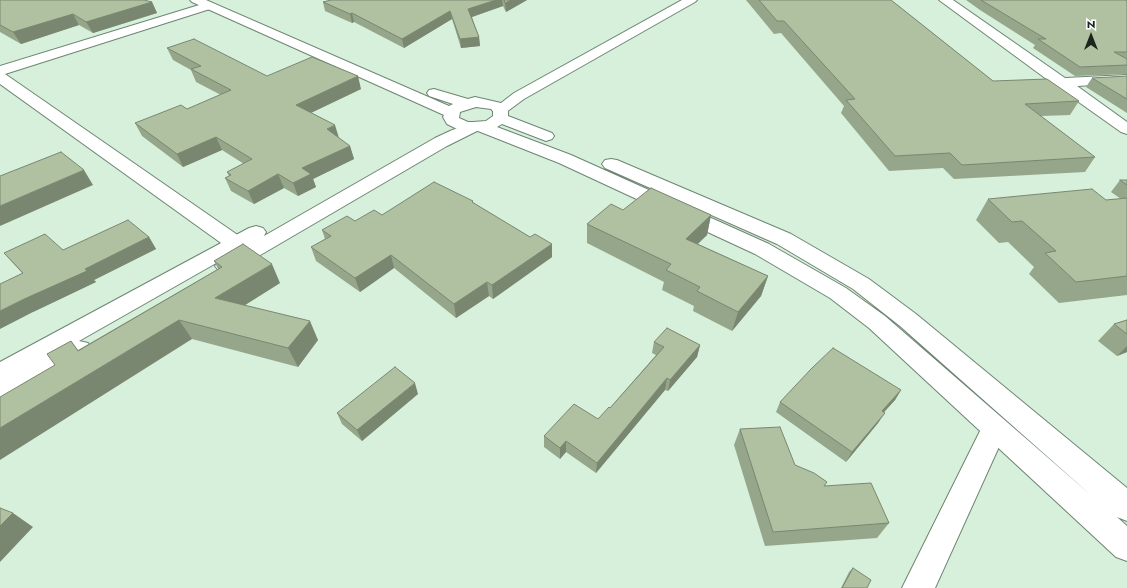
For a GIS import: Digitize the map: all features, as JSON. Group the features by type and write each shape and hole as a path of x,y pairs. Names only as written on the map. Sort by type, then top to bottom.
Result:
{"street":[{"path":"196,0 214,2 438,95 474,103 491,104 489,120"},
{"path":"0,374 423,139 452,115 455,109 496,97 673,0"},
{"path":"0,396 434,146 456,134 489,120 519,96 691,0"},
{"path":"945,0 1127,129"},
{"path":"0,71 214,2 452,115"},
{"path":"0,77 235,243"},
{"path":"1061,83 1127,79"},
{"path":"452,115 453,121 458,124 489,120 738,219 810,254 861,284 908,320 1127,507"},
{"path":"489,120 586,169 762,249 838,293 877,322 1127,546"},
{"path":"918,588 994,428"}],"building":[{"path":"0,0 144,0 152,2 86,22 73,14 13,32 0,25"},
{"path":"331,0 496,0 468,9 479,37 460,39 450,11 402,39 352,13 350,14 323,2"},
{"path":"504,0 511,0 505,3"},
{"path":"759,0 891,0 993,81 1047,79 1079,101 1025,104 1095,157 962,165 950,153 895,156 846,100 855,99 784,21 777,21"},
{"path":"981,0 1125,0 1127,1 1127,52 1114,52 1127,59 1127,65 1080,67 1038,39 1046,39"},
{"path":"194,39 267,76 312,57 358,76 296,105 335,125 327,129 350,146 302,168 311,174 293,183 278,174 248,191 225,178 231,175 227,172 252,159 216,137 177,154 135,123 181,105 187,109 231,90 191,69 201,66 167,48"},
{"path":"1127,76 1127,99 1092,78"},
{"path":"61,152 84,170 0,206 0,176"},
{"path":"1120,180 1127,180 1127,185"},
{"path":"434,182 473,201 472,202 530,237 535,234 552,244 492,285 487,282 454,304 391,255 355,278 311,247 331,236 322,230 347,216 355,221 374,210 382,215"},
{"path":"651,188 711,215 686,239 768,276 738,312 697,291 700,287 666,270 671,264 587,224 611,204 623,210"},
{"path":"1092,189 1106,200 1127,198 1127,276 1076,282 1045,253 1056,251 1022,221 1012,222 988,199"},
{"path":"128,220 149,237 85,269 87,271 0,311 0,284 23,273 4,253 45,234 63,250"},
{"path":"243,244 272,264 215,298 310,321 288,348 179,320 0,428 0,397 55,365 47,354 71,341 78,351 222,267 214,261"},
{"path":"1127,320 1127,334 1114,324"},
{"path":"667,328 700,345 670,380 667,378 597,463 566,441 560,448 544,436 574,404 598,419 609,407 610,408 664,347 654,342"},
{"path":"833,348 901,390 882,411 885,413 852,452 780,402"},
{"path":"395,367 415,383 357,430 337,413"},
{"path":"780,427 795,465 814,473 827,482 824,486 871,483 889,523 773,532 740,429"},
{"path":"0,508 13,513 0,526"},
{"path":"853,568 871,580 867,588 842,588"}]}
